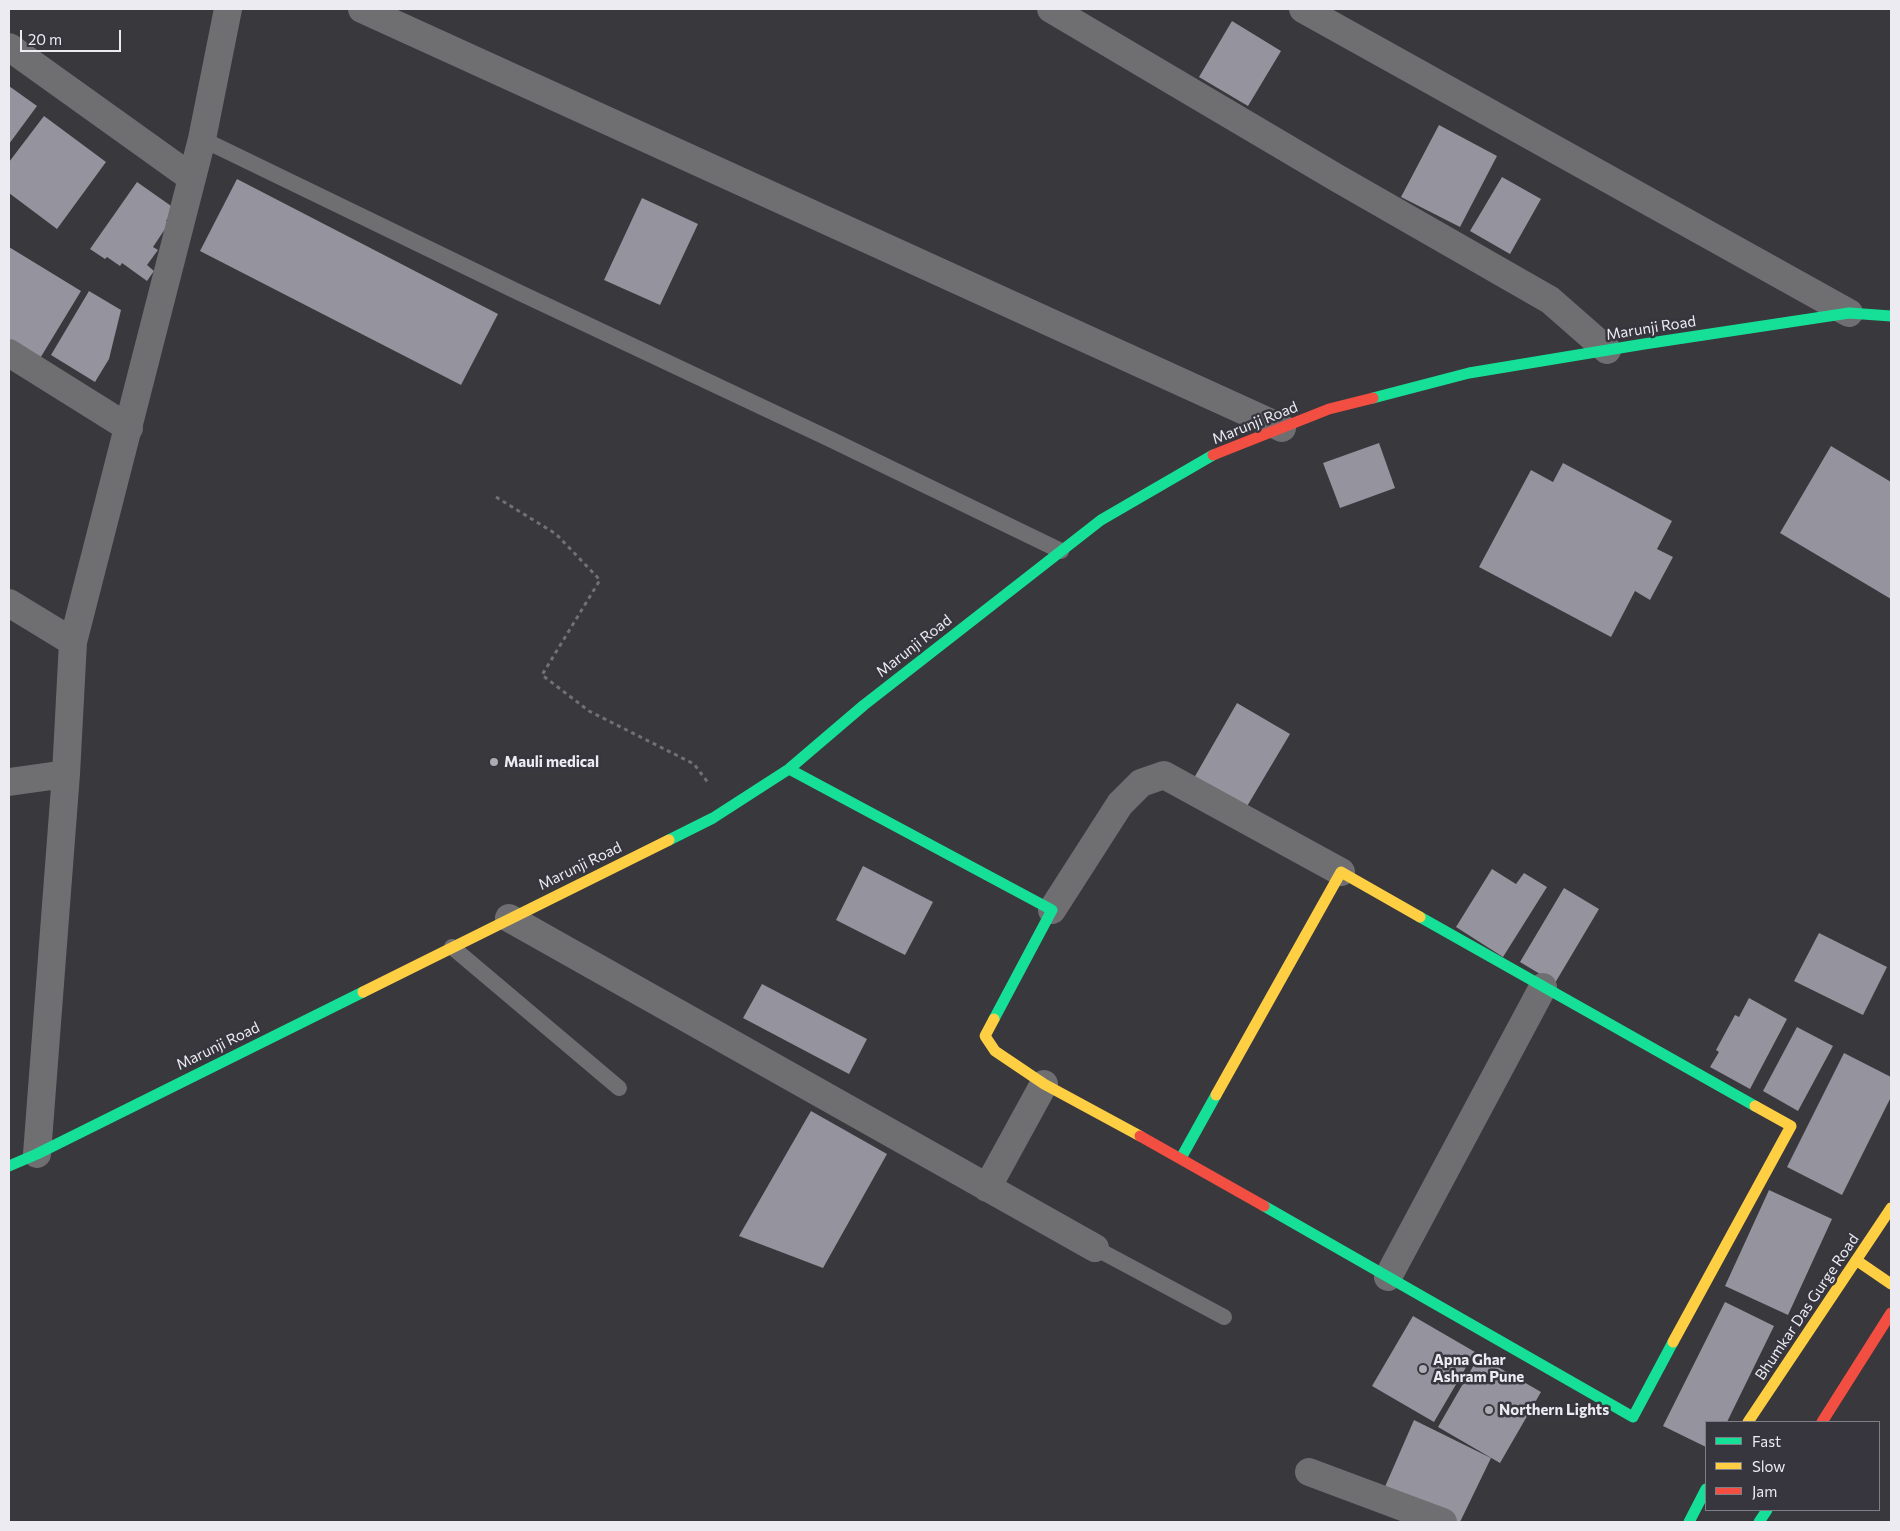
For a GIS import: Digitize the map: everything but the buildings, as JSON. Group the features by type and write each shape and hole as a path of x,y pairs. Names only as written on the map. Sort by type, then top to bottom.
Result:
{"street":[{"path":"37,1154 66,774 73,642 202,139 228,9"},
{"path":"362,9 1282,428"},
{"path":"1051,9 1336,178 1550,300 1607,350"},
{"path":"1303,9 1850,313"},
{"path":"9,47 192,178"},
{"name":"Marunji Road","path":"9,1166 37,1154 713,818 789,769 864,705 1101,520 1221,451 1329,410 1469,373 1850,313 1891,316"},
{"path":"9,353 129,428"},
{"path":"9,603 73,642"},
{"path":"789,769 1052,910"},
{"path":"9,782 66,774"},
{"path":"1164,775 1341,872 1791,1126 1632,1416 1181,1158 1044,1084 995,1050 985,1036 1052,910 1120,804 1141,783 1164,775"},
{"path":"1181,1158 1341,872"},
{"path":"509,918 1095,1248"},
{"path":"1388,1276 1543,987"},
{"path":"987,1188 1044,1084"},
{"name":"Bhumkar Das Gurge Road","path":"1749,1421 1891,1208"},
{"path":"1856,1260 1891,1284"},
{"path":"1823,1421 1890,1317"},
{"path":"1309,1472 1443,1522"},
{"path":"1689,1522 1705,1491"},
{"path":"1759,1522 1766,1511"}],"lane":[{"path":"202,139 518,292 832,440 1061,552"},
{"path":"452,947 619,1088"},
{"path":"1095,1248 1224,1317"}],"path":[{"path":"496,497 556,534 600,580 542,675 588,711 694,764 727,809"}],"traffic: fast":[{"path":"1373,398 1469,373 1644,344 1849,313 1891,316"},
{"path":"669,840 713,818 789,769 864,705 1101,520 1213,455"},
{"path":"789,769 1052,910 994,1019"},
{"path":"1420,917 1755,1106"},
{"path":"9,1166 37,1154 363,992"},
{"path":"1181,1158 1216,1095"},
{"path":"1264,1206 1633,1417 1673,1342"},
{"path":"1689,1522 1705,1491"},
{"path":"1759,1522 1766,1511"}],"traffic: slow":[{"path":"363,992 669,840"},
{"path":"1216,1095 1341,872 1420,917"},
{"path":"994,1019 985,1036 995,1051 1044,1084 1140,1136"},
{"path":"1673,1342 1791,1126 1755,1106"},
{"path":"1749,1421 1891,1208"},
{"path":"1856,1260 1891,1284"}],"traffic: jam":[{"path":"1213,455 1329,409 1373,398"},
{"path":"1140,1136 1264,1206"},
{"path":"1823,1421 1891,1313"}],"place":[{"name":"Mauli medical","path":"494,762"},
{"name":"Apna Ghar Ashram Pune","path":"1423,1369"},
{"name":"Northern Lights","path":"1489,1410"}]}
